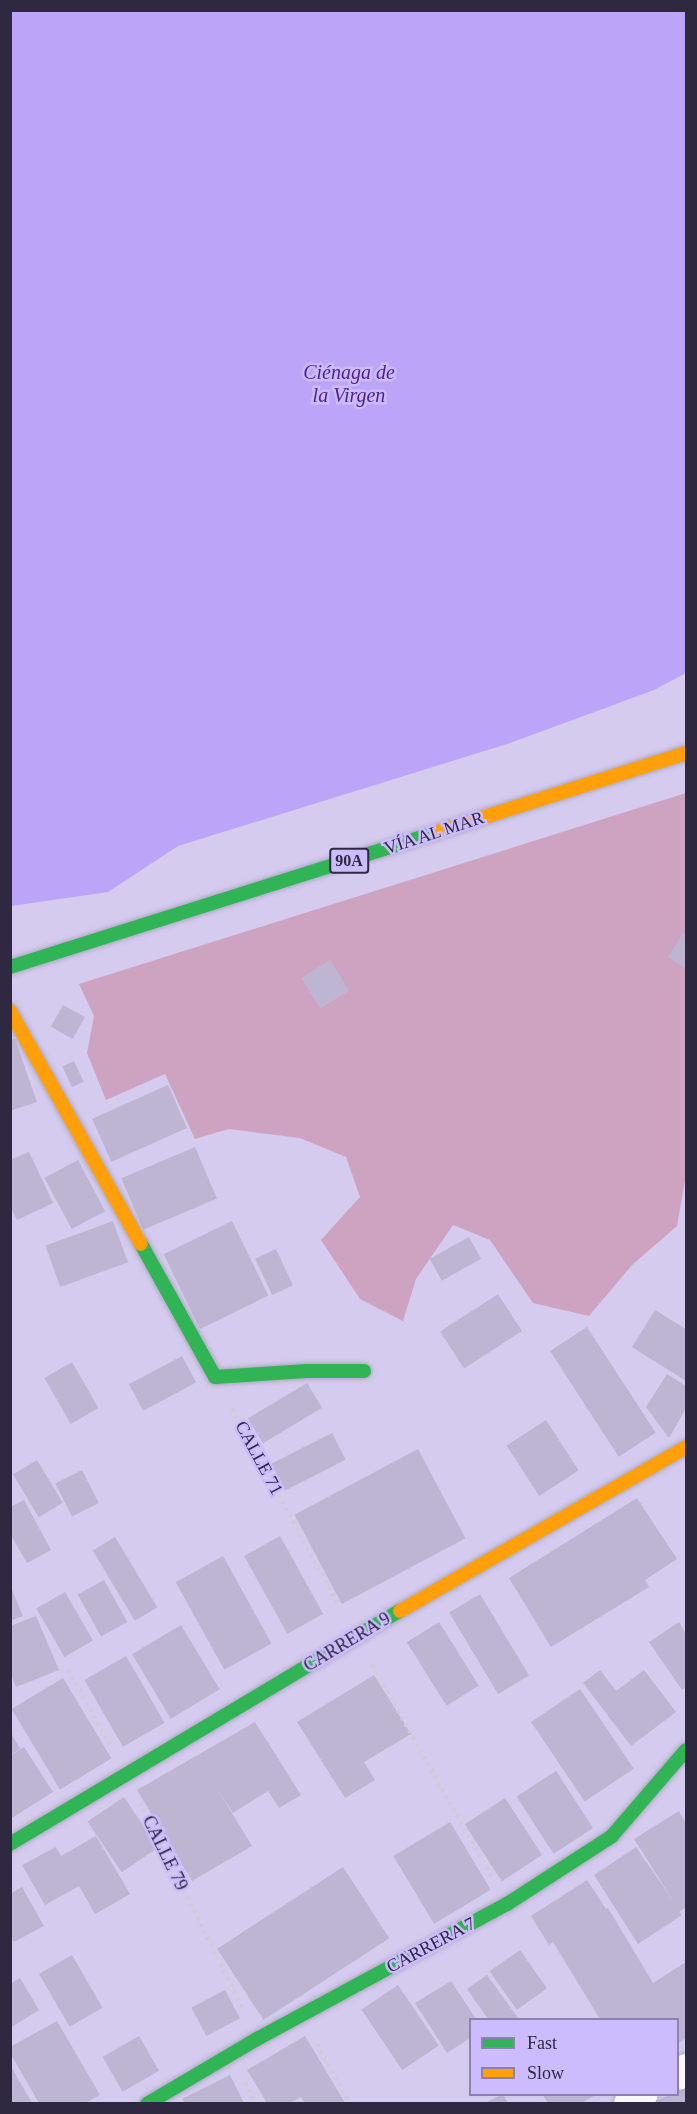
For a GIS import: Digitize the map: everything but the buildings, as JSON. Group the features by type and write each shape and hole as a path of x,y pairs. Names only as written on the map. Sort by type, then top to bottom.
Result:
{"main road":[{"name":"VÍA AL MAR","path":"10,968 687,753"},
{"path":"10,1011 215,1377 307,1371 364,1371"},
{"name":"CARRERA 9","path":"10,1844 127,1776 355,1636 687,1447"},
{"name":"CARRERA 7","path":"147,2103 257,2039 507,1904 612,1836 687,1750"}],"path":[{"name":"CALLE 71","path":"215,1377 355,1636 507,1904"},
{"name":"CALLE 79","path":"68,1670 127,1776 257,2039"},
{"path":"301,2015 350,2103"}],"shaded area":[{"path":"686,793 686,1175 677,1226 632,1265 589,1316 533,1303 490,1240 453,1225 416,1279 403,1321 360,1299 321,1240 360,1197 346,1157 300,1138 229,1129 195,1139 165,1074 106,1100 87,1053 94,1016 79,984"}],"water":[{"name":"Ciénaga de la Virgen","path":"10,11 686,11 686,673 654,690 507,744 178,846 108,892 11,906"}],"traffic: fast":[{"path":"10,967 437,832"},
{"path":"141,1244 215,1377 307,1371 364,1371"},
{"path":"10,1844 400,1611"},
{"path":"147,2104 257,2039 507,1904 612,1836 686,1750"}],"traffic: slow":[{"path":"437,832 686,753"},
{"path":"10,1011 141,1244"},
{"path":"400,1611 686,1447"}]}
